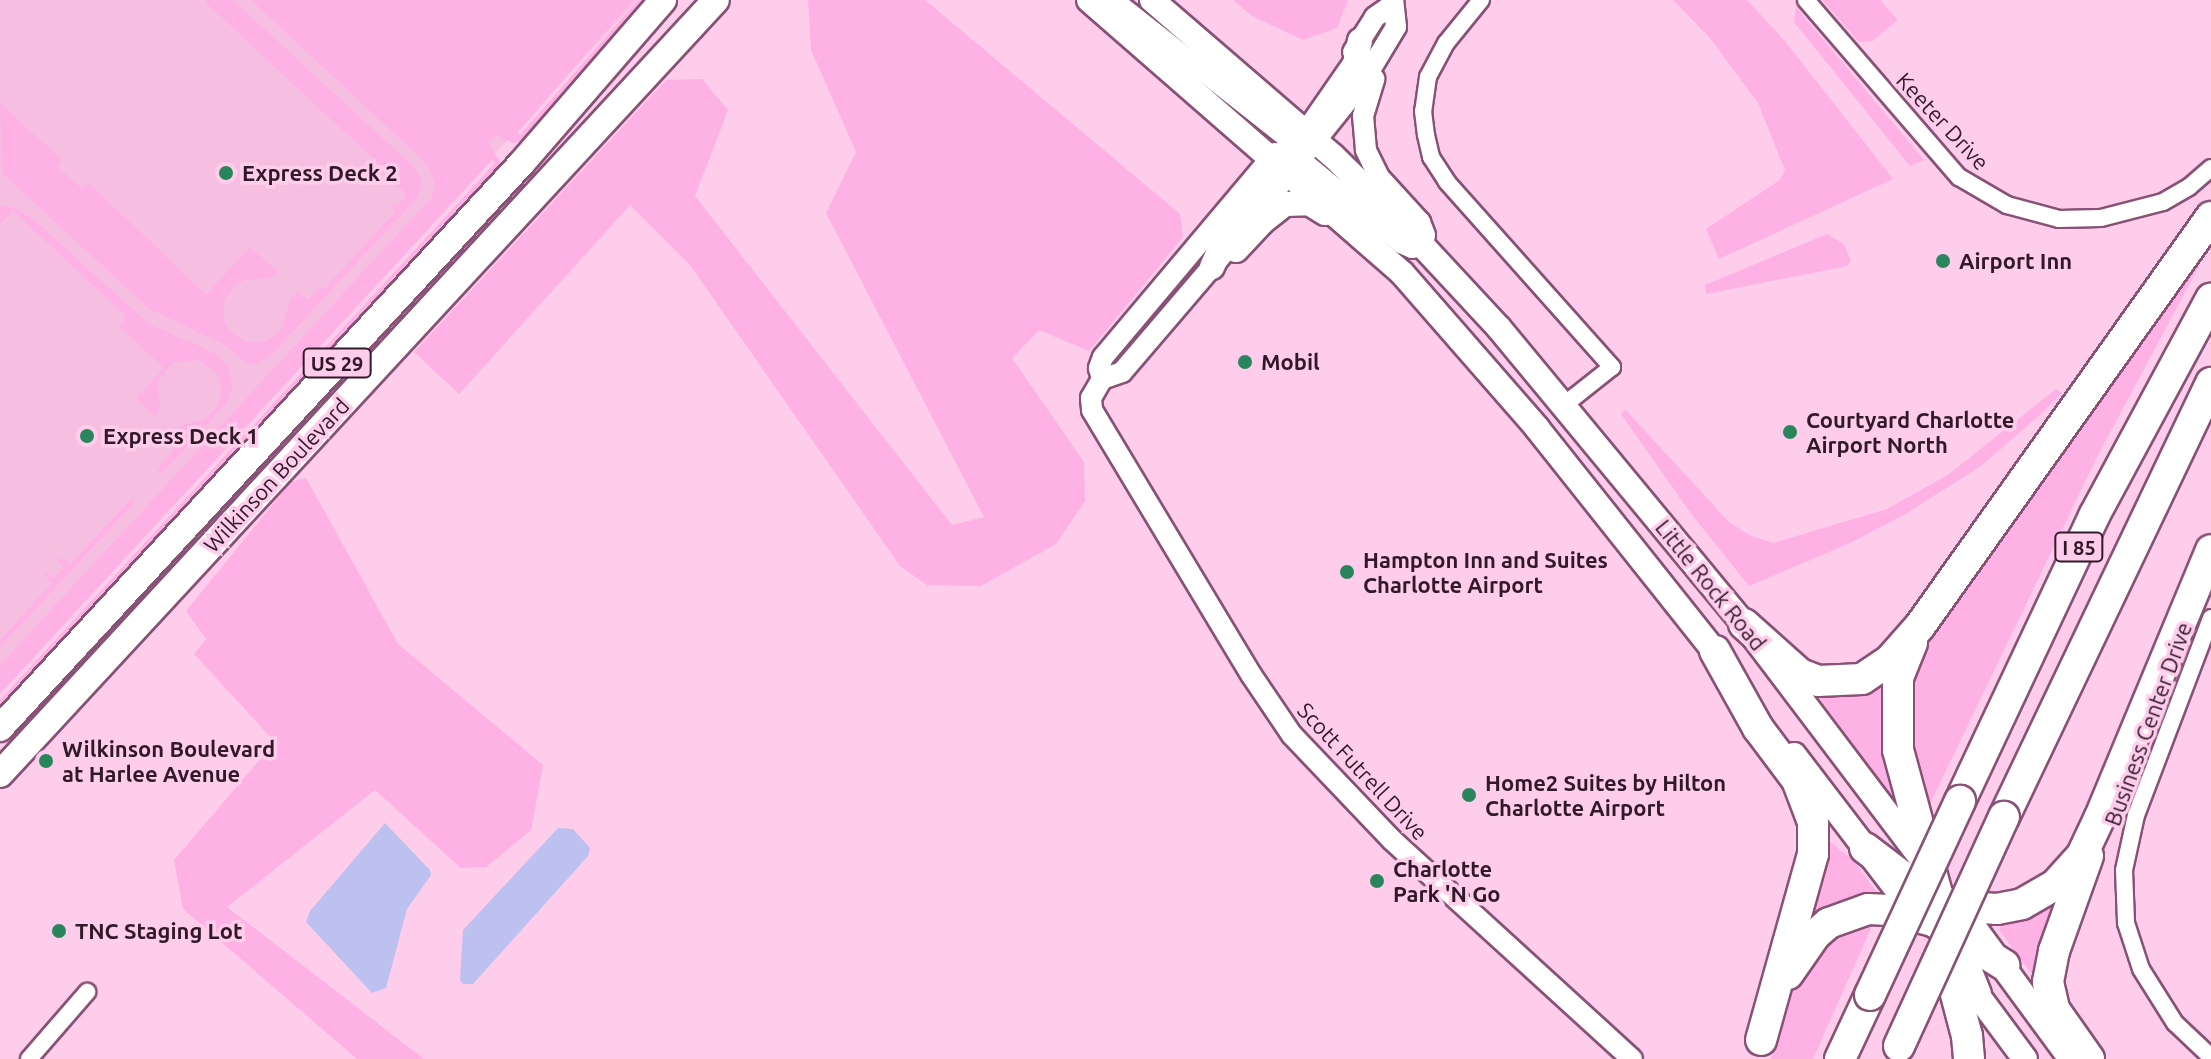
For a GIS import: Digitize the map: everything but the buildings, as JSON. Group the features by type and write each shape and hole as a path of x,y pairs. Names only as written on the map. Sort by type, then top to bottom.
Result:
{"highway":[{"path":"1744,624 1800,674 1834,683 1862,679 1877,670 1920,626 2211,217"},
{"name":"I 85","path":"1840,1059 2094,516 2211,299"},
{"name":"I 85","path":"1896,1053 2004,817 2211,383"},
{"path":"2089,1059 2054,1009 2048,969 2100,817 2211,550"},
{"path":"1920,626 1898,678 1898,750 1967,1036 1969,1059"},
{"path":"1715,651 1758,728 1797,780 1813,822 1813,854 1758,1049"},
{"path":"1758,1049 1788,972 1815,935 1829,923 1868,909 1997,909 2041,895 2076,863 2100,817"},
{"path":"1895,824 1976,994"},
{"path":"1865,848 2004,965"}],"main road":[{"name":"Wilkinson Boulevard","path":"0,728 521,164 663,0"},
{"name":"Wilkinson Boulevard","path":"0,774 716,0"},
{"path":"1089,0 1294,149"},
{"path":"1152,0 1294,149"},
{"path":"1212,267 1221,247 1355,64 1360,41"},
{"name":"Little Rock Road","path":"1294,149 1346,221 1402,273 1497,380 1715,651 1865,848"},
{"name":"Little Rock Road","path":"1294,149 1423,246 1564,405 1744,624 1895,824"},
{"path":"1212,267 1224,263 1267,217 1288,203 1309,203 1333,219 1346,221"},
{"path":"228,481 251,502"},
{"path":"2004,965 2071,1059"},
{"path":"1976,994 2025,1059"}],"street":[{"path":"1113,0 1294,149 1364,80 1396,27 1392,2"},
{"path":"1481,0 1446,43 1428,77 1423,111 1426,135 1431,157 1447,182 1612,367 1564,405"},
{"name":"Keeter Drive","path":"1806,0 1959,177 2007,205 2059,219 2101,218 2163,202 2211,168"},
{"path":"1360,41 1375,17 1392,2"},
{"path":"1385,44 1382,63 1365,101 1364,144 1379,177 1420,222 1425,235 1423,246"},
{"name":"Scott Futrell Drive","path":"1294,149 1103,357 1099,368 1102,379 1091,404 1099,426 1292,735 1392,840 1632,1059"},
{"path":"1102,379 1122,372 1212,267"},
{"name":"Business Center Drive","path":"2211,618 2136,815 2124,870 2126,923 2141,969 2175,1023 2211,1057"},
{"path":"29,1059 87,992"}],"shaded area":[{"path":"0,0 637,0 0,689"},
{"path":"233,0 416,169 422,183 417,198 269,357 256,364 247,363 225,345 148,308 2,173 0,103 62,160 57,166 82,189 89,183 206,295 250,247 279,273 270,278 245,280 234,286 224,301 224,320 230,331 245,342 264,342 275,336 283,326 289,302 297,291 308,300 319,288 313,281 323,290 396,211 387,202 396,207 407,195 393,182 395,179 205,2"},
{"path":"251,0 633,0 518,132 520,135 638,0 644,0 521,141 513,143 496,135 488,142 501,164 0,710 0,700 495,163 492,160 0,694 0,665 432,197 435,184 428,165"},
{"path":"808,0 925,0 1180,214 1183,237 1089,351 1039,330 1012,358 1084,462 1085,501 1056,544 981,586 927,585 900,566 690,265 630,205 459,394 414,352 666,80 702,79 728,110 695,196 952,525 984,517 826,213 856,152 811,50"},
{"path":"1233,0 1348,0 1337,28 1303,40 1252,16"},
{"path":"1673,0 1747,0 1784,40 1893,179 1719,259 1706,229 1780,180 1785,170 1758,103 1710,38"},
{"path":"1822,0 1880,0 1898,20 1872,41 1859,42"},
{"path":"1796,7 1924,160 1910,166 1794,22"},
{"path":"0,205 15,208 33,219 149,324 215,353 229,368 232,389 226,404 162,473 157,471 178,443 173,432 181,425 205,419 218,406 222,387 218,375 199,360 174,362 158,381 160,405 155,416 136,398 164,368 119,326 127,317 13,211 0,224"},
{"path":"1827,234 1844,244 1851,261 1847,266 1706,294 1705,285"},
{"path":"2195,260 2199,266 2097,457 1925,814 1910,758 1912,664 1932,628"},
{"path":"2056,389 2062,393 1981,466 1907,513 1850,543 1749,586 1689,511 1621,414 1625,409 1729,522 1749,535 1773,543 1887,509 1949,474"},
{"path":"306,478 398,644 543,765 531,830 486,867 461,868 375,790 227,907 424,1059 357,1059 183,909 174,860 275,742 194,654 206,639 186,611 291,482"},
{"path":"132,498 135,502 0,647 0,640 52,583 44,575 47,572 54,578 64,567 57,561 61,557 70,564"},
{"path":"1880,685 1888,686 1895,794 1890,793 1819,698 1844,697"},
{"path":"1826,839 1852,859 1878,894 1842,901 1804,926"},
{"path":"2054,903 2060,906 2037,971 2031,973 1999,930 2002,924"},
{"path":"1874,921 1813,1059 1771,1059 1795,983 1826,940"}],"water":[{"path":"385,823 430,870 431,875 407,909 386,988 372,993 306,922 310,911"},
{"path":"558,828 573,829 590,848 588,856 473,984 463,984 460,980 463,930"}],"place":[{"name":"Express Deck 2","path":"226,173"},
{"name":"Airport Inn","path":"1943,261"},
{"name":"Mobil","path":"1245,362"},
{"name":"Courtyard Charlotte Airport North","path":"1790,432"},
{"name":"Express Deck 1","path":"87,436"},
{"name":"Hampton Inn and Suites Charlotte Airport","path":"1347,572"},
{"name":"Wilkinson Boulevard at Harlee Avenue","path":"46,761"},
{"name":"Home2 Suites by Hilton Charlotte Airport","path":"1469,795"},
{"name":"Charlotte Park 'N Go","path":"1377,881"},
{"name":"TNC Staging Lot","path":"59,931"}]}
